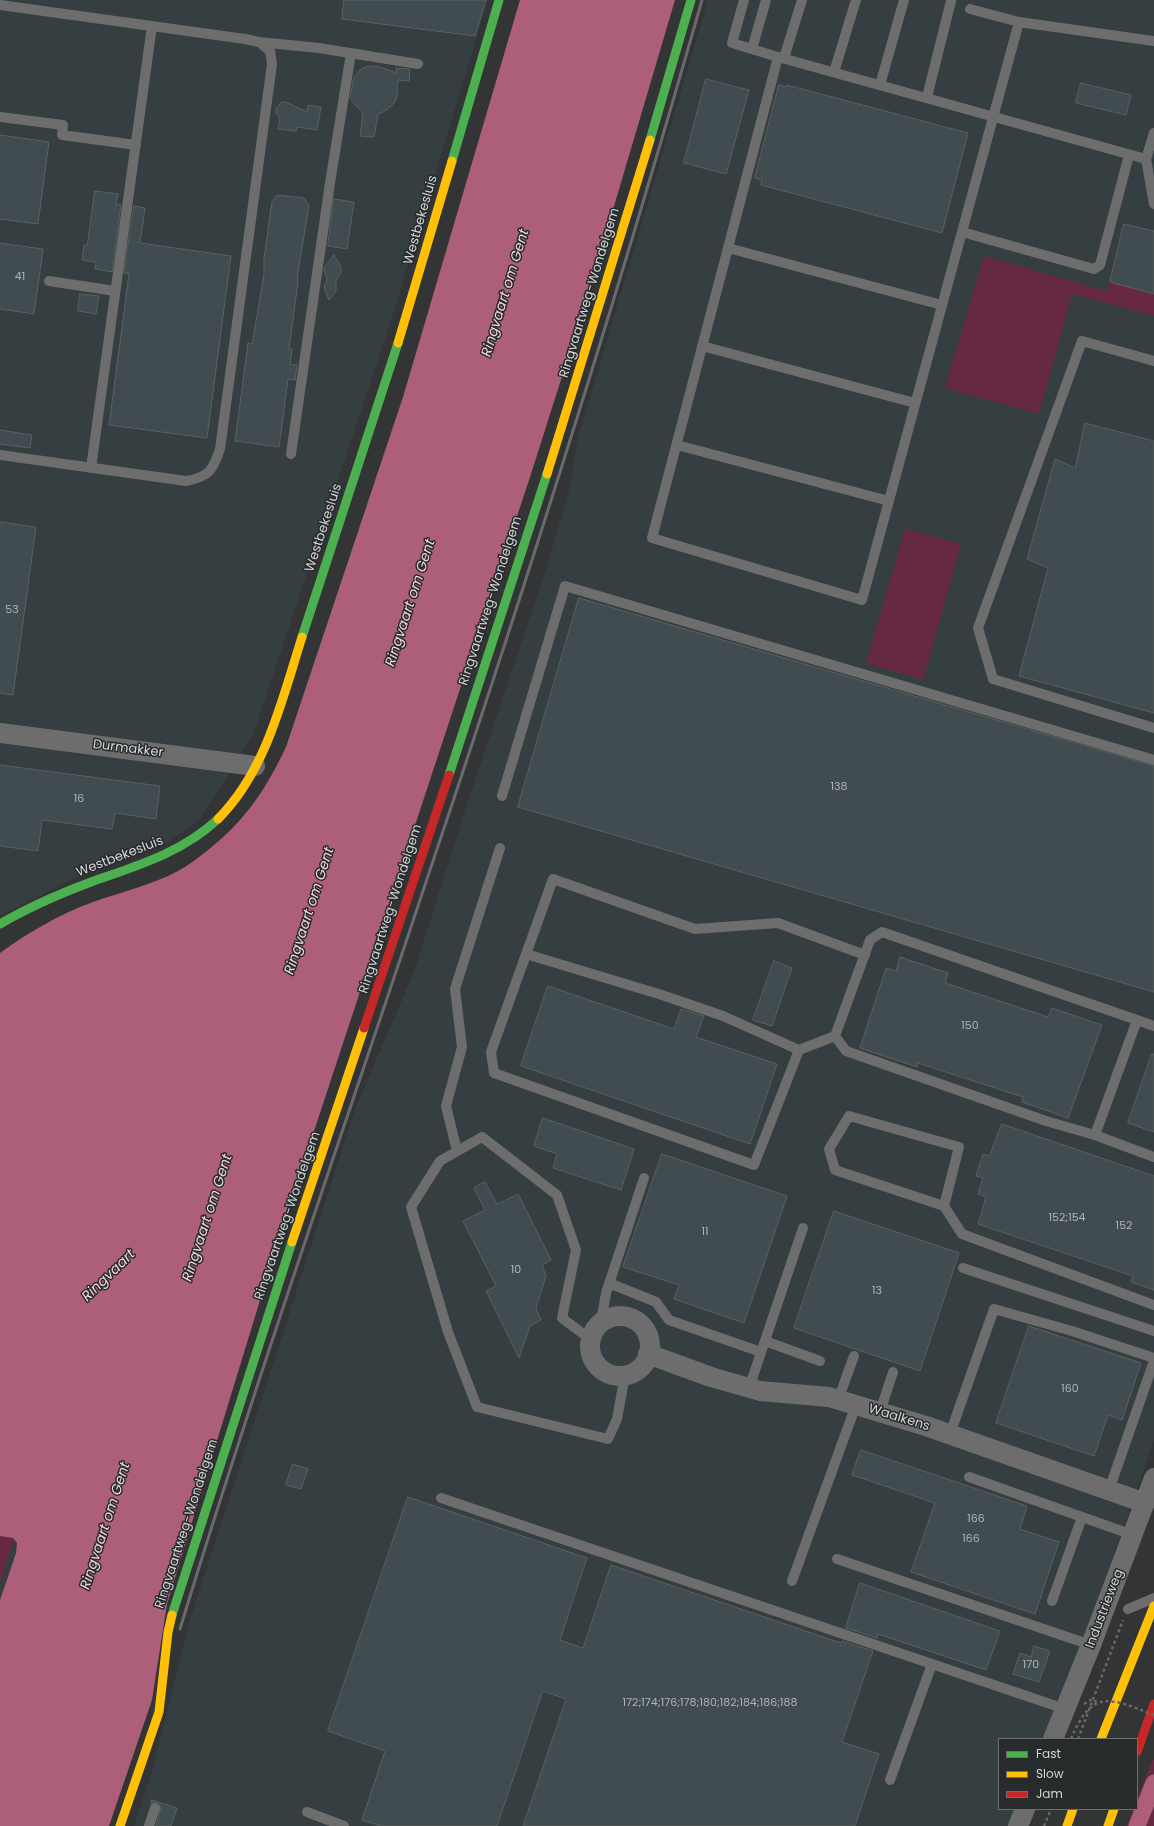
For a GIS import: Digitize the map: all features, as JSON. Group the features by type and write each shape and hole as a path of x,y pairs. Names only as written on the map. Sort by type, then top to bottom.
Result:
{"main road":[{"name":"Westbekesluis","path":"0,924 52,896 160,858 181,847 208,827 236,799 255,766 271,733 406,316 499,0"},
{"name":"Ringvaartweg-Wondelgem","path":"120,1826 159,1712 168,1632 173,1610 304,1206 419,865 556,446 673,68 691,0"},
{"path":"1101,1738 1154,1606"},
{"path":"1138,1749 1154,1704"},
{"path":"1067,1826 1073,1810"},
{"path":"1108,1826 1114,1810"}],"street":[{"name":"Durmakker","path":"0,733 255,766"},
{"path":"610,1317 629,1317 638,1322 645,1329 649,1338 648,1354 642,1366 634,1372 625,1375 610,1374 598,1366 592,1358 590,1339 594,1330 601,1322 610,1317"},
{"name":"Waalkens","path":"648,1354 712,1377 760,1391 829,1397 880,1412 950,1434 1145,1503"},
{"name":"Industrieweg","path":"1054,1738 1074,1707 1091,1645 1154,1478"},
{"path":"1018,1826 1025,1810"}],"lane":[{"path":"744,0 732,43 1146,159"},
{"path":"752,49 766,0"},
{"path":"802,0 781,57 728,248 652,538 862,600 1018,22"},
{"path":"834,72 856,0"},
{"path":"880,85 904,0"},
{"path":"927,98 951,1"},
{"path":"0,5 259,42 351,53 418,64"},
{"path":"970,9 1018,22 1154,41"},
{"path":"91,468 152,26"},
{"path":"0,455 186,481 200,479 213,468 220,449 272,64 270,51 259,42"},
{"path":"291,454 330,183 351,53"},
{"path":"0,117 63,125 62,135 136,145"},
{"path":"1154,133 1146,159 1154,204"},
{"path":"962,232 1094,269 1100,265 1129,154"},
{"path":"728,248 942,305"},
{"path":"49,281 115,291"},
{"path":"1154,361 1082,341 978,628 993,679 1154,728"},
{"path":"702,346 915,403"},
{"path":"676,445 889,501"},
{"path":"502,796 565,586 1154,760"},
{"path":"457,1151 446,1106 462,1047 455,989 500,848"},
{"path":"799,1050 754,1165 494,1073 491,1052 552,880 695,929 778,923 865,955"},
{"path":"526,954 662,995 716,1014 799,1050 835,1036 870,940 882,932 1154,1026"},
{"path":"1096,1135 1137,1020"},
{"path":"835,1036 846,1052 1046,1121 1096,1135 1154,1157"},
{"path":"944,1206 959,1147 849,1116 829,1150 834,1170 944,1206 962,1234 1154,1305"},
{"path":"590,1339 562,1318 576,1250 557,1195 482,1137 440,1161 410,1207 448,1332 477,1407 608,1439 617,1419 625,1375"},
{"path":"601,1322 606,1293 644,1178"},
{"path":"749,1388 803,1228"},
{"path":"963,1268 1154,1331"},
{"path":"609,1283 656,1302 669,1320 761,1352"},
{"path":"950,1434 994,1309 1072,1331 1154,1359 1109,1490"},
{"path":"764,1341 820,1360"},
{"path":"792,1581 847,1403 854,1356"},
{"path":"880,1412 894,1372"},
{"path":"969,1477 1133,1535"},
{"path":"441,1498 932,1664 1074,1707"},
{"path":"1052,1601 1082,1517"},
{"path":"837,1559 1091,1645"},
{"path":"1128,1609 1154,1598"},
{"path":"890,1780 932,1664"},
{"path":"149,1826 155,1808"},
{"path":"307,1812 344,1826"}],"path":[{"path":"1078,1738 1128,1609"},
{"path":"1074,1707 1092,1699 1098,1703"},
{"path":"1071,1738 1079,1720 1086,1710 1098,1703 1111,1700 1122,1702 1154,1715"},
{"path":"1044,1826 1051,1810"}],"shaded area":[{"path":"0,0 488,0 392,318 253,735 200,820 165,844 79,876 0,916"},
{"path":"708,0 1154,0 1154,1440 1070,1680 1046,1738 998,1738 998,1810 1018,1810 1011,1826 134,1826 150,1779 189,1623 357,1104 414,972 467,804 547,566 569,491 577,441"},
{"path":"984,256 1106,291 1110,282 1154,294 1154,316 1072,294 1039,414 945,388"},
{"path":"905,529 961,544 923,680 866,663"},
{"path":"0,1536 13,1538 17,1543 16,1553 0,1600"},
{"path":"0,1536 7,1536 14,1540 0,1582"},
{"path":"1152,1760 1154,1760 1154,1826 1127,1826 1133,1810 1138,1810 1138,1797"}],"water":[{"path":"520,0 675,0 586,301 531,474 284,1222 167,1604 152,1700 109,1826 0,1826 0,1600 16,1553 17,1543 13,1538 0,1536 0,953 33,931 69,912 93,902 158,880 186,866 208,850 233,828 244,816 271,777 286,747 403,397"}],"building":[{"path":"344,0 486,0 475,36 342,19"},
{"path":"369,66 380,67 396,73 396,68 410,69 409,81 398,80 395,102 387,110 378,114 374,137 360,136 363,112 355,105 350,97 354,77 361,69"},
{"path":"706,79 749,90 726,174 684,163"},
{"path":"1081,83 1131,95 1126,115 1076,103"},
{"path":"779,85 787,87 787,85 968,133 942,233 761,185 762,180 755,178"},
{"path":"282,102 286,102 307,112 308,105 321,107 317,130 297,127 296,131 278,129 280,118 276,113 276,109"},
{"path":"0,135 49,142 38,224 0,219"},
{"path":"95,191 118,194 116,204 121,205 112,272 95,269 96,262 82,260 84,245 87,245"},
{"path":"277,195 304,198 309,206 297,278 298,282 289,349 292,349 290,365 297,365 295,380 288,379 279,447 235,441 248,343 252,344 264,274 264,258 272,202"},
{"path":"334,199 354,202 347,249 328,246"},
{"path":"134,206 145,208 140,243 231,256 207,438 109,425 129,274 124,273"},
{"path":"1124,224 1154,231 1154,294 1110,282"},
{"path":"0,243 43,249 34,314 0,309"},
{"path":"334,255 341,267 341,272 336,281 336,291 329,300 324,288 327,279 324,269"},
{"path":"80,294 99,296 96,314 78,311"},
{"path":"1085,423 1154,441 1154,713 1019,676 1048,568 1027,559 1055,459 1075,468"},
{"path":"0,430 32,435 30,448 0,444"},
{"path":"0,522 36,527 13,695 0,693"},
{"path":"579,598 1154,766 1154,992 518,807"},
{"path":"0,765 160,786 156,819 115,813 112,829 42,820 38,851 0,846"},
{"path":"900,957 948,973 945,983 1048,1017 1052,1008 1102,1025 1068,1118 1022,1102 1023,1097 918,1063 917,1067 860,1048 886,968 896,971"},
{"path":"774,961 792,968 772,1026 753,1020"},
{"path":"548,986 674,1029 681,1009 704,1016 696,1037 777,1064 750,1144 521,1066"},
{"path":"1152,1054 1154,1054 1154,1132 1128,1123"},
{"path":"543,1118 634,1149 621,1190 553,1168 557,1154 534,1146"},
{"path":"1002,1124 1154,1176 1154,1290 1131,1282 1133,1276 978,1224 986,1197 978,1194 983,1178 976,1176 983,1154 989,1156"},
{"path":"662,1154 787,1196 744,1323 674,1299 679,1285 623,1267"},
{"path":"485,1182 497,1204 518,1194 551,1260 542,1265 546,1276 536,1308 541,1320 530,1326 519,1358 486,1291 496,1286 463,1221 485,1210 474,1188"},
{"path":"834,1211 959,1253 920,1371 794,1328"},
{"path":"1029,1326 1141,1363 1122,1420 1108,1415 1094,1456 996,1423"},
{"path":"861,1450 1027,1506 1020,1529 1059,1542 1035,1614 911,1572 935,1503 852,1475"},
{"path":"293,1464 308,1469 301,1489 286,1485"},
{"path":"408,1497 587,1558 560,1640 583,1648 611,1565 841,1643 842,1641 873,1651 842,1742 879,1754 855,1826 523,1826 566,1699 543,1691 497,1826 381,1826 362,1820 385,1751 328,1731"},
{"path":"860,1583 1000,1631 986,1670 878,1634 877,1638 846,1628"},
{"path":"1034,1646 1050,1651 1039,1682 1013,1674 1020,1653 1031,1657"},
{"path":"152,1800 177,1808 171,1826 156,1826 161,1807 157,1802 151,1803"}],"waterway":[{"path":"1137,1826 1154,1783"}],"railway":[{"path":"180,1629 271,1343 466,762 537,545 605,328 702,0"}],"traffic: fast":[{"path":"452,161 499,0"},
{"path":"650,140 691,0"},
{"path":"302,637 398,343"},
{"path":"449,775 547,474"},
{"path":"0,924 56,896 174,850 204,831 218,819"},
{"path":"172,1615 292,1242"}],"traffic: slow":[{"path":"547,474 650,140"},
{"path":"398,343 452,161"},
{"path":"218,819 235,800 249,779 260,757 279,710 302,637"},
{"path":"292,1242 364,1028"},
{"path":"1101,1738 1154,1606"},
{"path":"120,1826 159,1712 168,1632 172,1615"},
{"path":"1067,1826 1073,1810"},
{"path":"1108,1826 1114,1810"}],"traffic: jam":[{"path":"364,1028 449,775"},
{"path":"1138,1749 1154,1704"}],"water label":[{"name":"Ringvaart om Gent","path":"506,293"},
{"name":"Ringvaart om Gent","path":"411,603"},
{"name":"Ringvaart om Gent","path":"310,911"},
{"name":"Ringvaart om Gent","path":"208,1218"},
{"name":"Ringvaart","path":"109,1276"},
{"name":"Ringvaart om Gent","path":"106,1526"}]}
